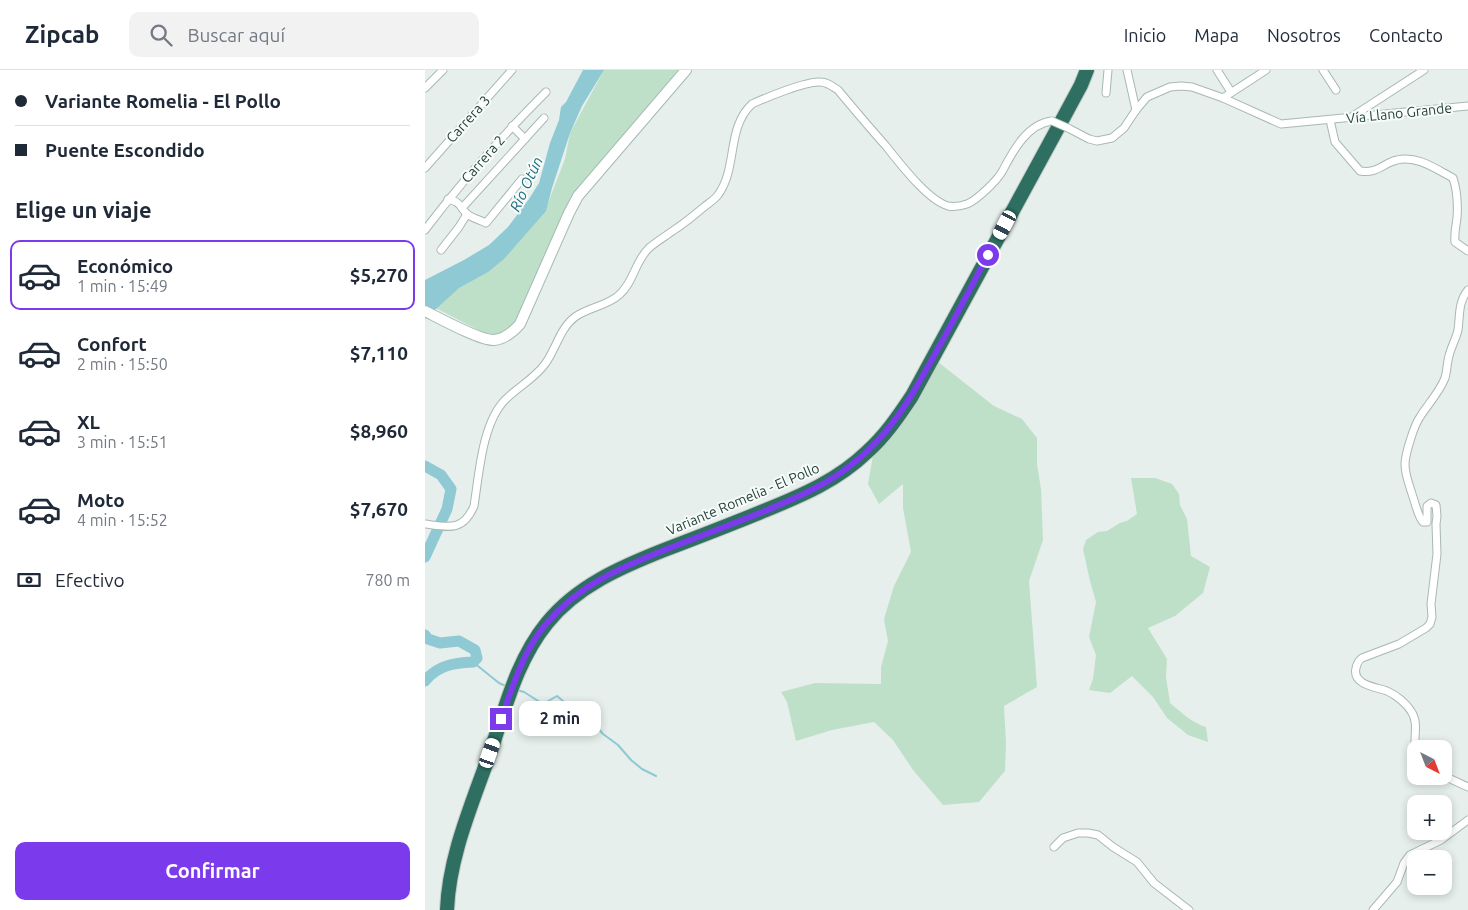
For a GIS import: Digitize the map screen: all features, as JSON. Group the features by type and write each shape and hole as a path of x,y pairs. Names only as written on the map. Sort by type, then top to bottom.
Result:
{"highway":[{"name":"Variante Romelia - El Pollo","path":"447,910 449,888 456,854 514,682 538,634 565,604 596,581 644,558 816,489 852,465 879,440 912,396 1087,70"}],"main road":[{"path":"425,311 492,340 511,333 520,324 577,196 686,70"}],"street":[{"path":"425,88 443,70"},
{"path":"1107,93 1108,70"},
{"path":"1127,70 1137,110"},
{"path":"1217,70 1231,92"},
{"path":"1223,98 1266,70"},
{"path":"1323,70 1336,90"},
{"path":"1350,118 1424,70"},
{"name":"Carrera 3","path":"425,168 507,71"},
{"name":"Vía Llano Grande","path":"425,524 453,528 468,517 474,506 487,433 497,409 505,399 540,370 550,357 570,321 584,310 610,301 619,295 627,286 639,261 648,249 688,221 717,197 730,168 738,124 752,104 810,82 823,82 832,85 917,184 941,203 951,206 966,204 972,201 996,180 1022,139 1042,123 1052,121 1089,139 1105,140 1118,134 1124,128 1147,97 1175,86 1192,87 1223,98 1281,124 1468,106"},
{"name":"Carrera 2","path":"425,230 511,126 546,92"},
{"path":"441,250 459,227 465,211 544,118"},
{"path":"1330,120 1335,142 1360,170 1372,172 1397,160 1411,159 1423,162 1453,178 1457,190 1455,242 1468,251"},
{"path":"511,126 525,139"},
{"path":"449,199 455,201 465,211 486,223 522,179"},
{"path":"1414,740 1414,716 1410,710 1397,697 1387,691 1365,685 1357,678 1355,672 1358,662 1362,658 1399,644 1430,624 1437,554 1436,505 1431,503 1427,506 1427,522 1423,522 1419,518 1406,476 1404,462 1419,417 1439,390 1445,378 1449,354 1458,329 1461,301 1468,290"},
{"path":"1453,780 1468,787"},
{"path":"1373,910 1397,882 1404,863 1411,855 1441,840 1468,820"},
{"path":"1054,847 1063,838 1078,833 1098,835 1113,848 1137,862 1154,882 1189,910"}],"green space":[{"path":"604,70 686,70 578,196 528,304 506,336 488,335 426,303 516,245 548,203 565,159 570,133"},
{"path":"933,358 994,406 1022,419 1037,438 1037,464 1041,489 1043,540 1029,581 1037,687 1004,706 1005,771 979,802 943,805 913,770 893,740 874,722 832,730 796,741 787,702 781,692 815,683 881,684 881,667 888,641 884,619 894,586 911,552 903,508 903,484 879,504 868,484 875,444"},
{"path":"1131,478 1155,478 1172,484 1179,494 1180,505 1187,519 1191,556 1210,567 1203,593 1175,616 1148,628 1167,659 1166,677 1170,703 1191,720 1206,727 1208,742 1188,735 1167,718 1153,697 1132,676 1110,693 1089,690 1093,679 1096,655 1089,637 1096,602 1083,549 1086,540 1098,532 1107,531 1137,514"}],"water":[{"name":"Río Otún","path":"583,70 604,70 582,106 570,133 546,211 504,259 488,272 459,288 425,319 425,280 489,245 508,227 529,199 539,183 550,143 559,120 561,107 566,102"}],"waterway":[{"path":"425,466 441,475 451,489 447,509 425,557"},
{"path":"425,635 428,639 440,643 459,641 475,650 477,658 473,662 453,664 441,668 425,681"},
{"path":"473,662 499,683 508,687"},
{"path":"517,690 524,692 543,704 557,696 569,706 587,715 603,734 618,745 631,760 642,769 656,776"}],"route":[{"path":"501,719 520,667 538,634 565,604 584,589 608,574 630,564 816,489 843,472 867,452 883,436 912,396 988,255"}]}
